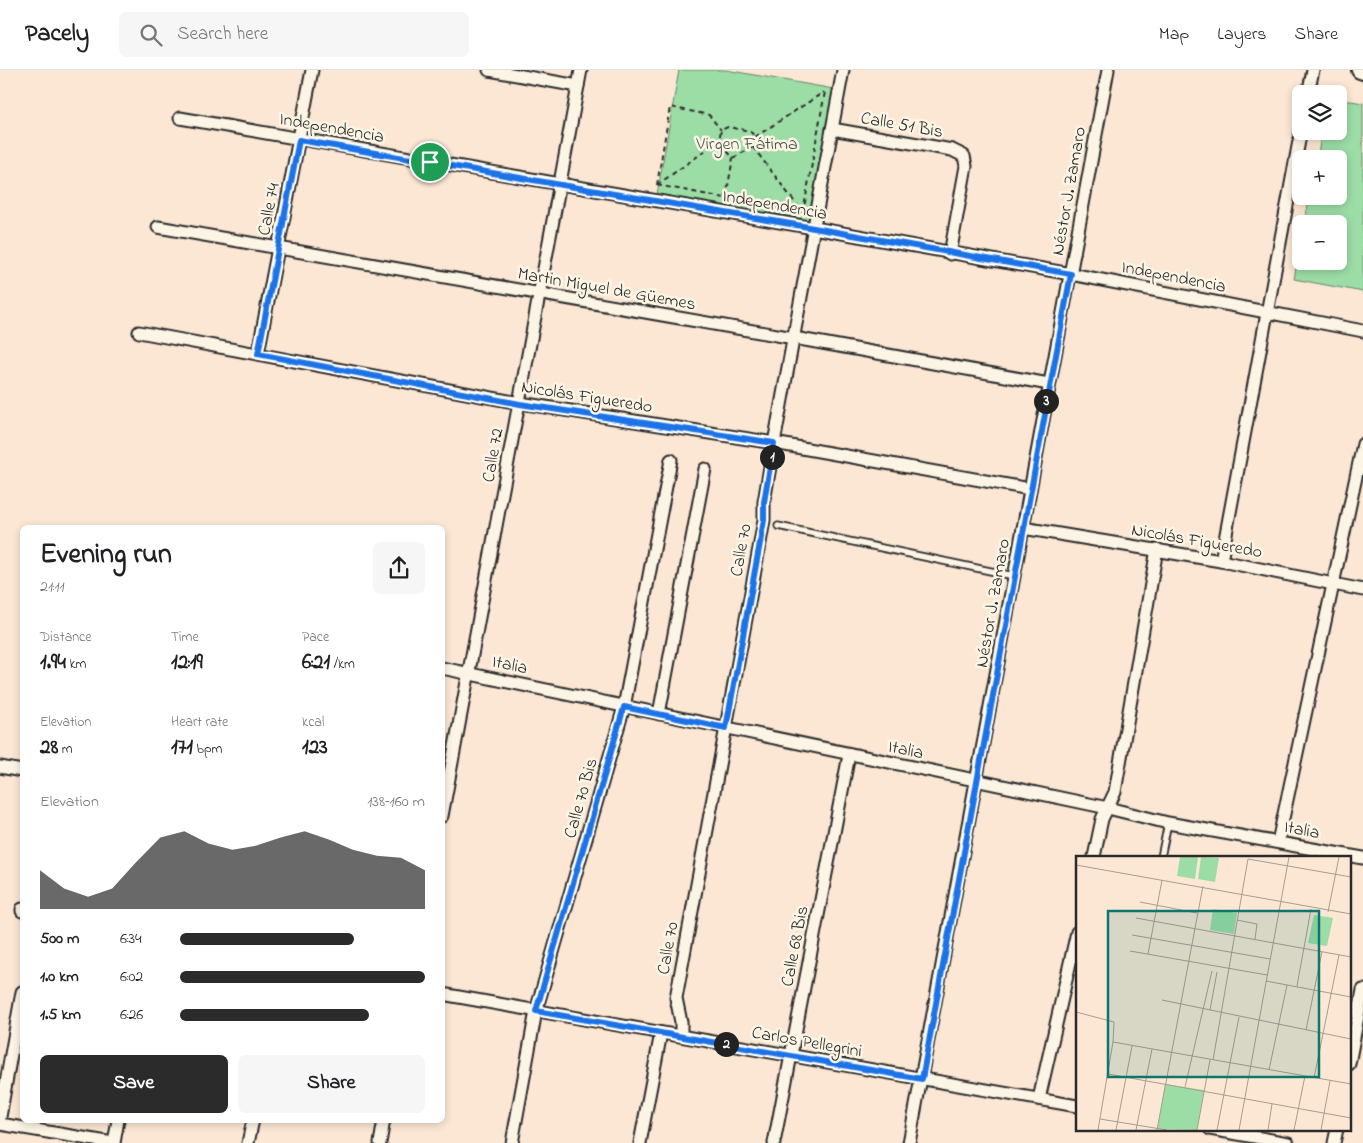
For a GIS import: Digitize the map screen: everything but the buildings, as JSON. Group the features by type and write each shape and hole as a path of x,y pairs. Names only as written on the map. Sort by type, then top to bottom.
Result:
{"street":[{"name":"Calle 74","path":"258,354 312,70"},
{"path":"489,70 578,86"},
{"name":"Calle 72","path":"445,801 581,70"},
{"name":"Calle 70","path":"681,1036 681,1022 676,998 760,543 764,520 764,502 774,443 843,70"},
{"name":"Néstor J. Zamaro","path":"910,1143 1108,70"},
{"path":"1310,85 1313,70"},
{"name":"Independencia","path":"180,118 1071,274 1363,331"},
{"name":"Calle 51 Bis","path":"832,130 952,150 964,156 966,166 950,254"},
{"path":"1221,561 1299,140"},
{"name":"Martin Miguel de Güemes","path":"158,227 1050,384"},
{"name":"Nicolás Figueredo","path":"139,332 520,404 774,443 1030,489"},
{"path":"1278,842 1363,444"},
{"name":"Calle 70 Bis","path":"512,1143 536,1011 624,707 671,460"},
{"path":"659,714 705,469"},
{"name":"Nicolás Figueredo","path":"1023,528 1157,549 1363,590"},
{"path":"1094,856 1102,818 1116,792 1157,549"},
{"name":"Italia","path":"445,669 977,782 1108,808 1168,823 1363,858"},
{"name":"Calle 68 Bis","path":"774,1143 849,755"},
{"path":"0,767 20,771"},
{"path":"1039,1099 1076,936"},
{"path":"1350,1059 1363,990"},
{"name":"Carlos Pellegrini","path":"445,995 1076,1106"},
{"path":"0,1117 20,1003"},
{"path":"640,1143 661,1033"},
{"path":"0,1124 113,1143 117,1123"},
{"path":"248,1143 252,1123"},
{"path":"380,1143 383,1123"},
{"path":"1215,1130 1288,1143"},
{"path":"1334,1143 1337,1130"}],"lane":[{"path":"778,526 1014,576"},
{"path":"1161,856 1168,823"}],"path":[{"path":"825,92 803,213 753,147 755,137 825,92"},
{"path":"670,107 709,115 721,130 719,141 657,185 670,107"},
{"path":"721,130 728,127 750,131 755,137"},
{"path":"719,141 734,158"},
{"path":"726,198 734,158 753,147"},
{"path":"657,185 803,213"}],"green space":[{"name":"Virgen Fátima","path":"679,70 726,70 834,89 811,223 657,195"},
{"path":"1347,100 1363,103 1363,292 1294,279 1296,270 1347,270 1347,215 1306,215 1308,205 1347,205 1347,150 1319,150 1320,140 1347,140"}],"route":[{"path":"299,140 430,162 1071,274 922,1079 536,1011 624,707 726,728 764,520 764,502 774,443 520,404 258,354 299,140"}]}
